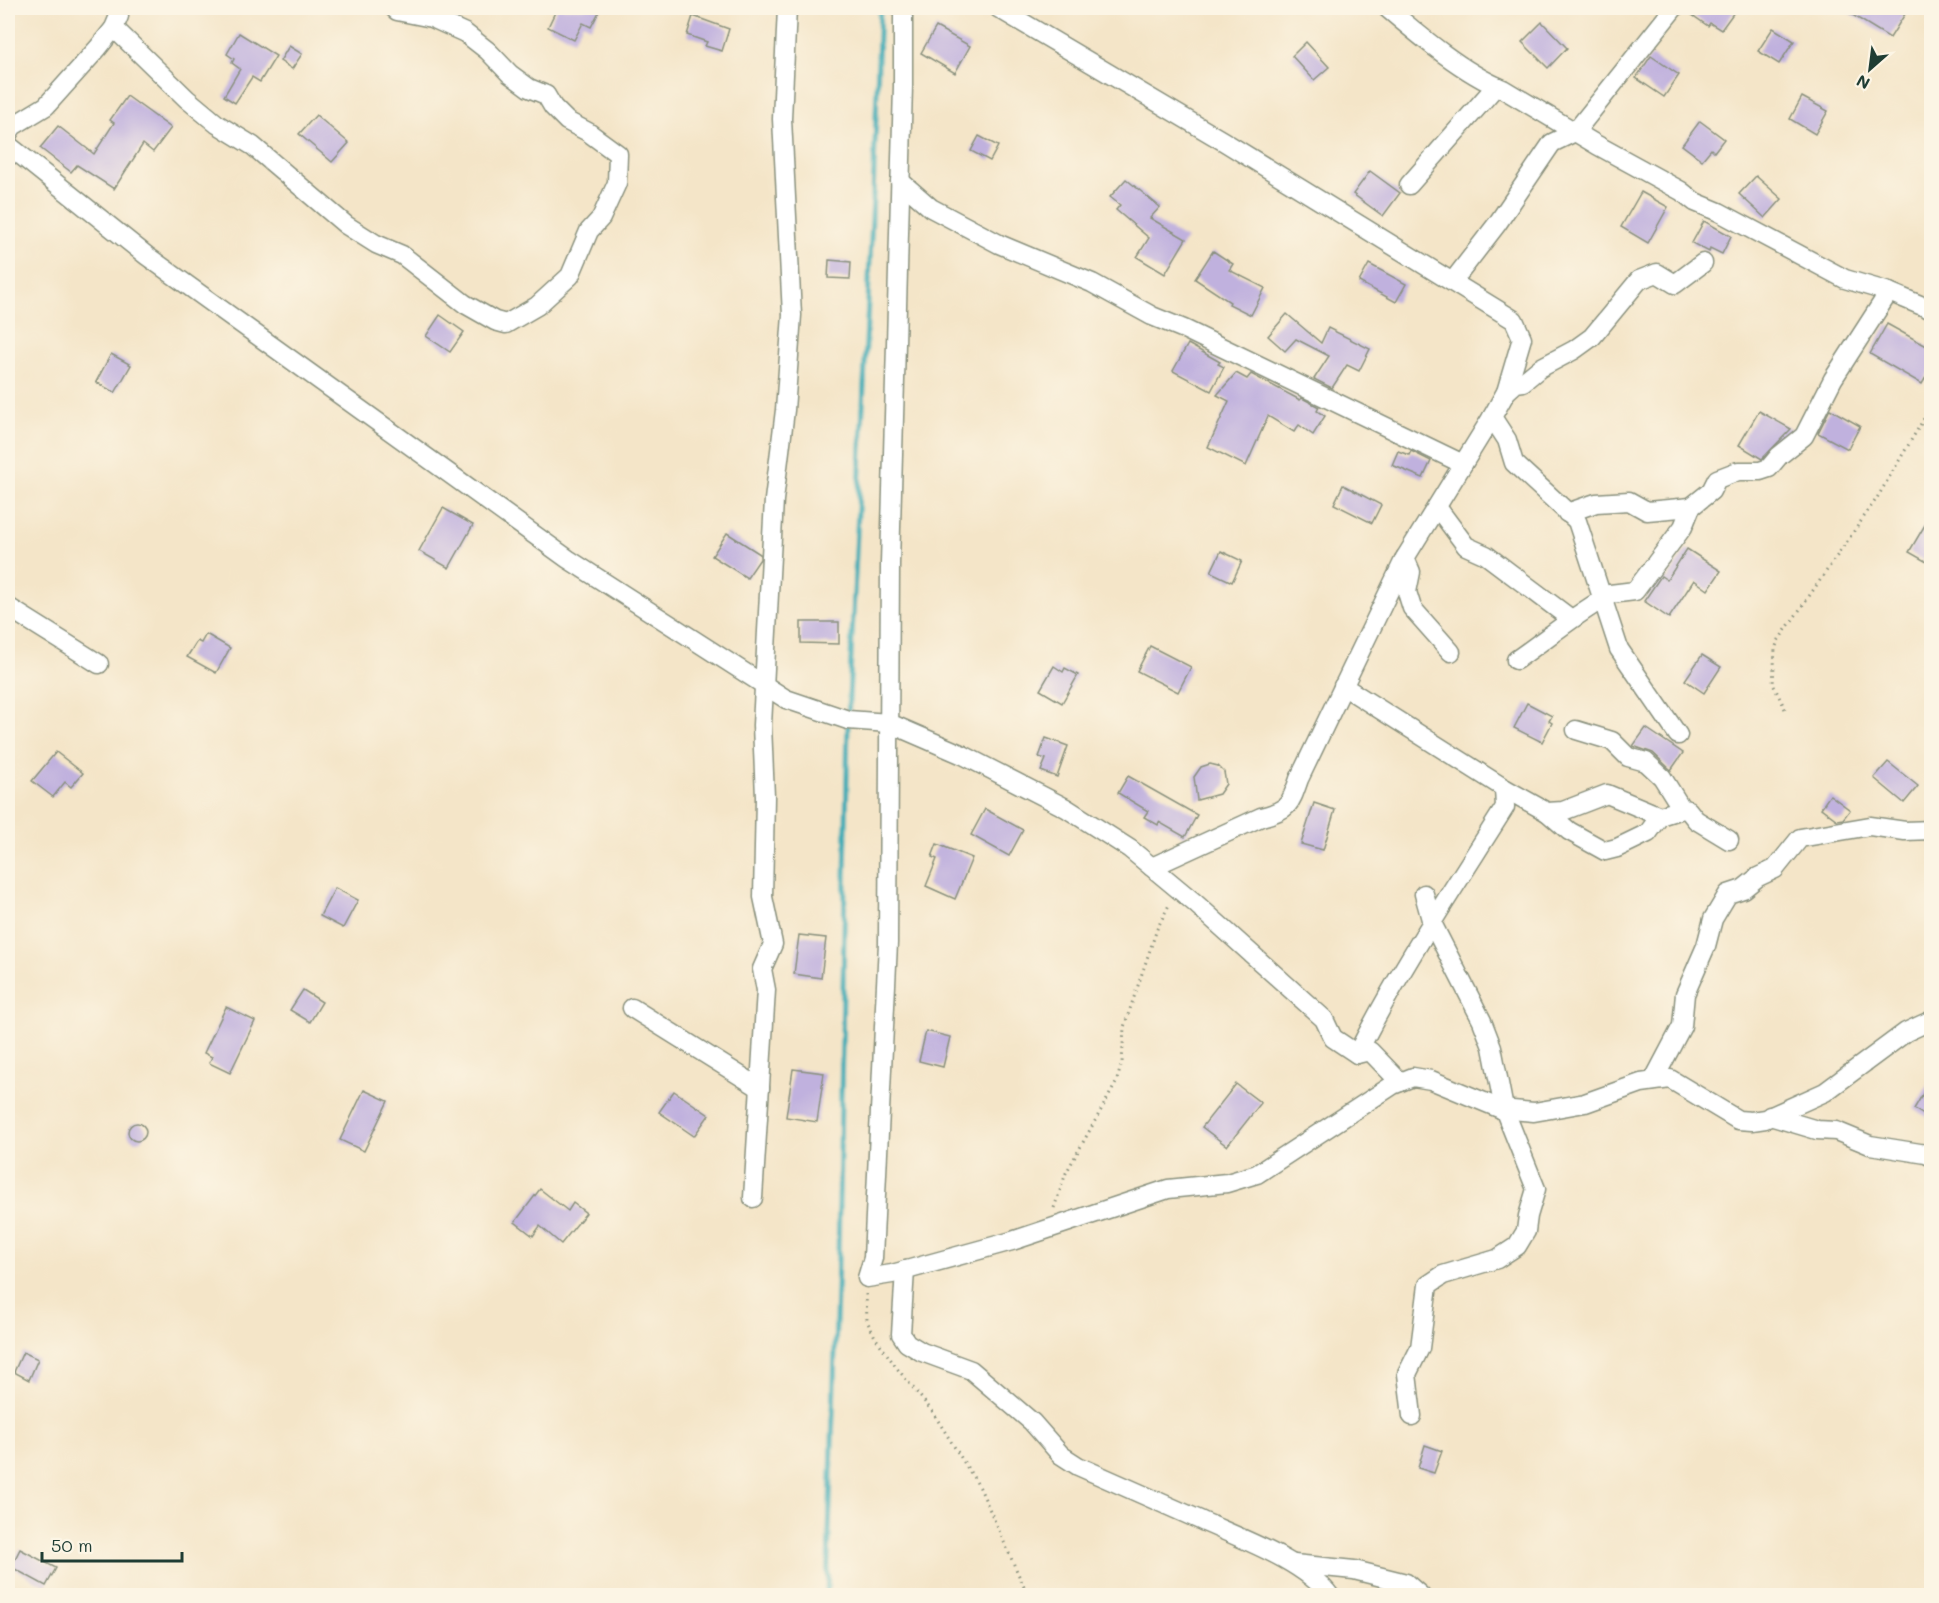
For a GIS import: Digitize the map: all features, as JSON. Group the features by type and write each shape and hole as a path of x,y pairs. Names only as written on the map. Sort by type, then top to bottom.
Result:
{"street":[{"path":"9,127 46,106 99,48 114,28 119,16 117,8"},
{"path":"114,28 187,99 217,124 253,146 346,225 376,244 402,255 465,304 495,321 506,324 537,306 570,276 589,231 601,218 617,183 618,154 588,132 567,121 553,107 546,95 529,88 510,74 488,51 465,33 432,18 397,11 394,8"},
{"path":"753,1198 766,990 762,969 773,944 763,897 765,797 762,725 774,500 785,410 792,315 782,118 787,8"},
{"path":"903,8 891,541 887,955 873,1258 867,1278 905,1270 1047,1230 1168,1190 1227,1183 1257,1174 1400,1082 1413,1077 1431,1080 1504,1109 1534,1112 1585,1103 1641,1083 1670,1079 1738,1120 1752,1121 1770,1116 1825,1092 1906,1032 1932,1020"},
{"path":"998,8 1223,141 1453,282 1514,321 1522,338 1506,392 1405,558 1299,779 1291,802 1279,813 1261,817 1152,867"},
{"path":"1387,8 1424,41 1496,86 1610,150 1638,169 1681,191 1695,202 1719,212 1845,279 1889,292 1932,310"},
{"path":"1453,282 1497,224 1552,143 1575,132 1674,8"},
{"path":"1409,185 1496,86"},
{"path":"8,144 147,256 454,478 568,559 786,699 848,720 889,723 963,755 1066,808 1130,849 1324,1019 1333,1038 1357,1054 1370,1051 1400,1082"},
{"path":"900,181 931,207 999,244 1092,283 1152,316 1184,328 1463,464"},
{"path":"1506,392 1516,383 1523,382 1540,368 1574,350 1592,337 1639,280 1658,273 1675,284 1703,263"},
{"path":"1515,660 1603,597 1635,591 1683,527 1690,507 1710,491 1717,479 1738,471 1760,471 1769,468 1779,456 1804,436 1833,379 1889,292"},
{"path":"1492,417 1507,440 1514,463 1577,521 1622,653 1678,735"},
{"path":"1567,513 1596,503 1629,501 1647,511 1690,507"},
{"path":"1437,507 1466,546 1486,555 1571,619"},
{"path":"1405,558 1411,572 1407,592 1412,608 1451,652"},
{"path":"8,607 99,664"},
{"path":"1344,686 1504,788 1547,812 1569,831 1605,851 1617,848 1648,833 1660,816 1682,809 1688,810 1696,820 1729,840"},
{"path":"1576,730 1612,741 1628,757 1646,762 1662,777 1682,809"},
{"path":"1357,1054 1373,1021 1505,807 1504,788"},
{"path":"1547,812 1563,811 1607,794 1660,816"},
{"path":"1653,1081 1682,1026 1685,994 1706,946 1713,919 1728,894 1743,889 1758,877 1775,869 1800,838 1870,826 1905,831 1932,830"},
{"path":"1412,1416 1407,1374 1420,1348 1428,1285 1443,1275 1497,1259 1517,1246 1526,1231 1527,1216 1536,1190 1504,1109 1492,1047 1482,1020 1432,923 1424,894"},
{"path":"632,1008 760,1088"},
{"path":"1770,1116 1817,1130 1836,1131 1870,1145 1926,1154 1932,1157"},
{"path":"905,1270 902,1334 907,1343 922,1352 971,1370 1032,1422 1061,1455 1078,1466 1259,1546 1292,1563 1323,1586 1330,1596"},
{"path":"1292,1563 1354,1570 1406,1583 1421,1596"}],"path":[{"path":"1785,709 1773,684 1775,649 1778,641 1877,498 1932,405"},
{"path":"1047,1230 1066,1173 1116,1083 1122,1063 1124,1027 1157,928 1177,888"},
{"path":"867,1278 867,1321 875,1337 932,1411 980,1488 1028,1596"}],"building":[{"path":"557,8 601,8 591,27 583,23 574,40 548,27"},
{"path":"1685,8 1737,8 1721,30 1710,23 1708,26"},
{"path":"1841,8 1894,8 1905,14 1890,38"},
{"path":"693,16 729,29 722,51 705,46 707,42 687,35"},
{"path":"1542,22 1567,48 1548,68 1522,42"},
{"path":"936,27 970,46 955,73 921,53"},
{"path":"1773,28 1794,41 1779,64 1758,51"},
{"path":"239,33 276,56 260,82 252,77 235,103 224,96 240,69 232,63 234,59 227,54"},
{"path":"1306,42 1329,67 1314,80 1292,56"},
{"path":"289,46 302,54 292,69 280,61"},
{"path":"1651,56 1679,75 1664,97 1636,78"},
{"path":"127,96 171,128 153,152 143,144 114,189 77,165 71,172 40,148 58,126 94,154 114,123 110,120"},
{"path":"1802,97 1828,111 1815,134 1790,119"},
{"path":"316,115 349,143 332,162 299,134"},
{"path":"1700,121 1724,139 1714,152 1711,149 1702,160 1682,145"},
{"path":"979,136 998,146 990,161 971,151"},
{"path":"1370,171 1400,193 1383,216 1353,194"},
{"path":"1756,176 1782,199 1765,218 1739,194"},
{"path":"1126,179 1160,207 1150,218 1186,239 1165,274 1137,257 1149,238 1116,210 1120,205 1110,197"},
{"path":"1641,192 1668,207 1648,243 1621,227"},
{"path":"1704,221 1731,236 1722,254 1710,248 1709,252 1692,243"},
{"path":"1213,251 1233,264 1229,270 1265,288 1251,315 1229,304 1230,302 1195,279"},
{"path":"829,260 851,262 850,279 828,278"},
{"path":"1369,264 1406,284 1396,302 1359,282"},
{"path":"1287,314 1321,343 1328,328 1370,349 1359,371 1347,365 1332,388 1314,379 1329,356 1296,339 1285,351 1268,336"},
{"path":"440,315 464,332 450,352 426,336"},
{"path":"1887,324 1932,349 1932,367 1922,384 1870,354"},
{"path":"1188,344 1220,362 1218,364 1224,367 1211,391 1173,371"},
{"path":"111,354 131,365 115,393 96,382"},
{"path":"1236,373 1247,379 1251,374 1300,400 1302,398 1319,407 1317,411 1325,416 1313,435 1299,425 1294,432 1268,416 1246,466 1208,447 1229,401 1217,395"},
{"path":"1830,409 1860,426 1848,449 1818,433"},
{"path":"1759,411 1791,429 1762,459 1739,445"},
{"path":"1398,451 1409,455 1411,451 1431,461 1423,478 1392,465"},
{"path":"1343,485 1381,505 1372,523 1334,504"},
{"path":"443,508 473,525 449,568 419,551"},
{"path":"1932,513 1932,565 1909,552"},
{"path":"727,533 760,554 760,559 747,578 712,556"},
{"path":"1687,549 1721,571 1708,590 1694,580 1669,618 1644,601 1661,576 1667,580"},
{"path":"1221,551 1242,561 1232,582 1211,572"},
{"path":"801,622 839,622 839,644 801,643"},
{"path":"206,634 230,648 216,673 187,657 197,641 201,643"},
{"path":"1150,646 1191,667 1178,692 1137,671"},
{"path":"1702,655 1721,667 1704,693 1685,680"},
{"path":"1054,666 1063,672 1065,668 1078,675 1062,703 1040,690"},
{"path":"1527,703 1552,716 1549,721 1552,723 1542,742 1514,728"},
{"path":"1646,728 1683,753 1671,770 1653,753 1633,746"},
{"path":"1046,738 1068,746 1057,777 1041,771 1046,759 1039,757"},
{"path":"56,752 83,773 71,787 65,782 53,797 32,781"},
{"path":"1888,762 1918,786 1904,803 1874,778"},
{"path":"1210,764 1218,766 1224,772 1226,784 1219,794 1197,800 1194,777 1201,767"},
{"path":"1128,776 1197,815 1185,837 1159,822 1158,825 1144,817 1148,811 1118,793"},
{"path":"1830,795 1850,810 1843,819 1837,820 1821,808"},
{"path":"1314,803 1335,810 1323,850 1301,844"},
{"path":"985,809 1023,830 1009,856 971,835"},
{"path":"937,844 972,858 955,899 926,886 937,859 932,857"},
{"path":"335,888 358,900 343,928 320,916"},
{"path":"799,935 826,938 821,978 794,974"},
{"path":"303,990 322,1002 310,1022 290,1010"},
{"path":"226,1007 255,1021 230,1073 209,1063 212,1057 204,1053"},
{"path":"926,1031 950,1037 943,1067 919,1061"},
{"path":"793,1069 824,1073 817,1122 786,1117"},
{"path":"1932,1078 1932,1120 1914,1109"},
{"path":"1236,1084 1261,1103 1227,1146 1202,1127"},
{"path":"364,1090 388,1101 364,1151 340,1140"},
{"path":"674,1091 709,1115 694,1136 659,1112"},
{"path":"137,1123 143,1126 146,1132 143,1138 137,1141 131,1138 128,1132 131,1126"},
{"path":"540,1189 568,1211 573,1203 586,1213 561,1244 540,1226 533,1236 515,1222"},
{"path":"23,1352 38,1359 29,1380 14,1372"},
{"path":"1425,1445 1442,1451 1434,1473 1418,1468"},
{"path":"20,1549 56,1568 46,1586 11,1567"}],"waterway":[{"path":"827,1596 838,1260 848,720 880,8"}]}
